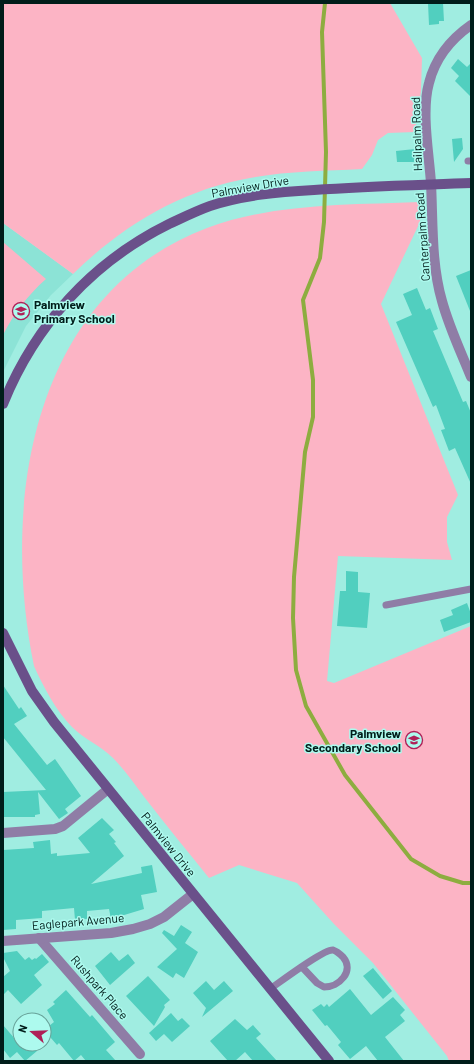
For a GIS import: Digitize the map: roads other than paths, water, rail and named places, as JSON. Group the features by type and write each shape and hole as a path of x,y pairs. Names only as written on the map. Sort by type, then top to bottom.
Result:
{"street":[{"name":"Hailpalm Road","path":"431,185 427,122 428,85 432,72 441,56 453,40 471,25"},
{"name":"Palmview Drive","path":"3,404 13,379 28,352 51,319 75,291 106,263 146,236 210,206 260,195 338,188 471,183"},
{"name":"Canterpalm Road","path":"431,185 434,256 438,281 447,314 471,377"},
{"name":"Palmview Drive","path":"3,633 32,691 54,722 107,790 329,1061"},
{"path":"3,833 55,829 63,826 107,790"},
{"name":"Eaglepark Avenue","path":"3,941 111,933 139,928 164,917 193,894"},
{"name":"Rushpark Place","path":"39,938 140,1054"}],"lane":[{"path":"386,605 471,589"},
{"path":"270,989 302,967 328,950 333,950 341,955 348,963 348,969 344,977 333,984 324,987 317,983 302,967"}],"waterway":[{"path":"325,3 322,32 326,152 324,222 320,258 303,300 313,380 313,417 305,452 294,577 293,618 296,670 306,706 345,775 411,859 440,876 463,883 471,883"}],"place":[{"name":"Palmview Primary School","path":"21,311"},
{"name":"Palmview Secondary School","path":"414,740"}]}
